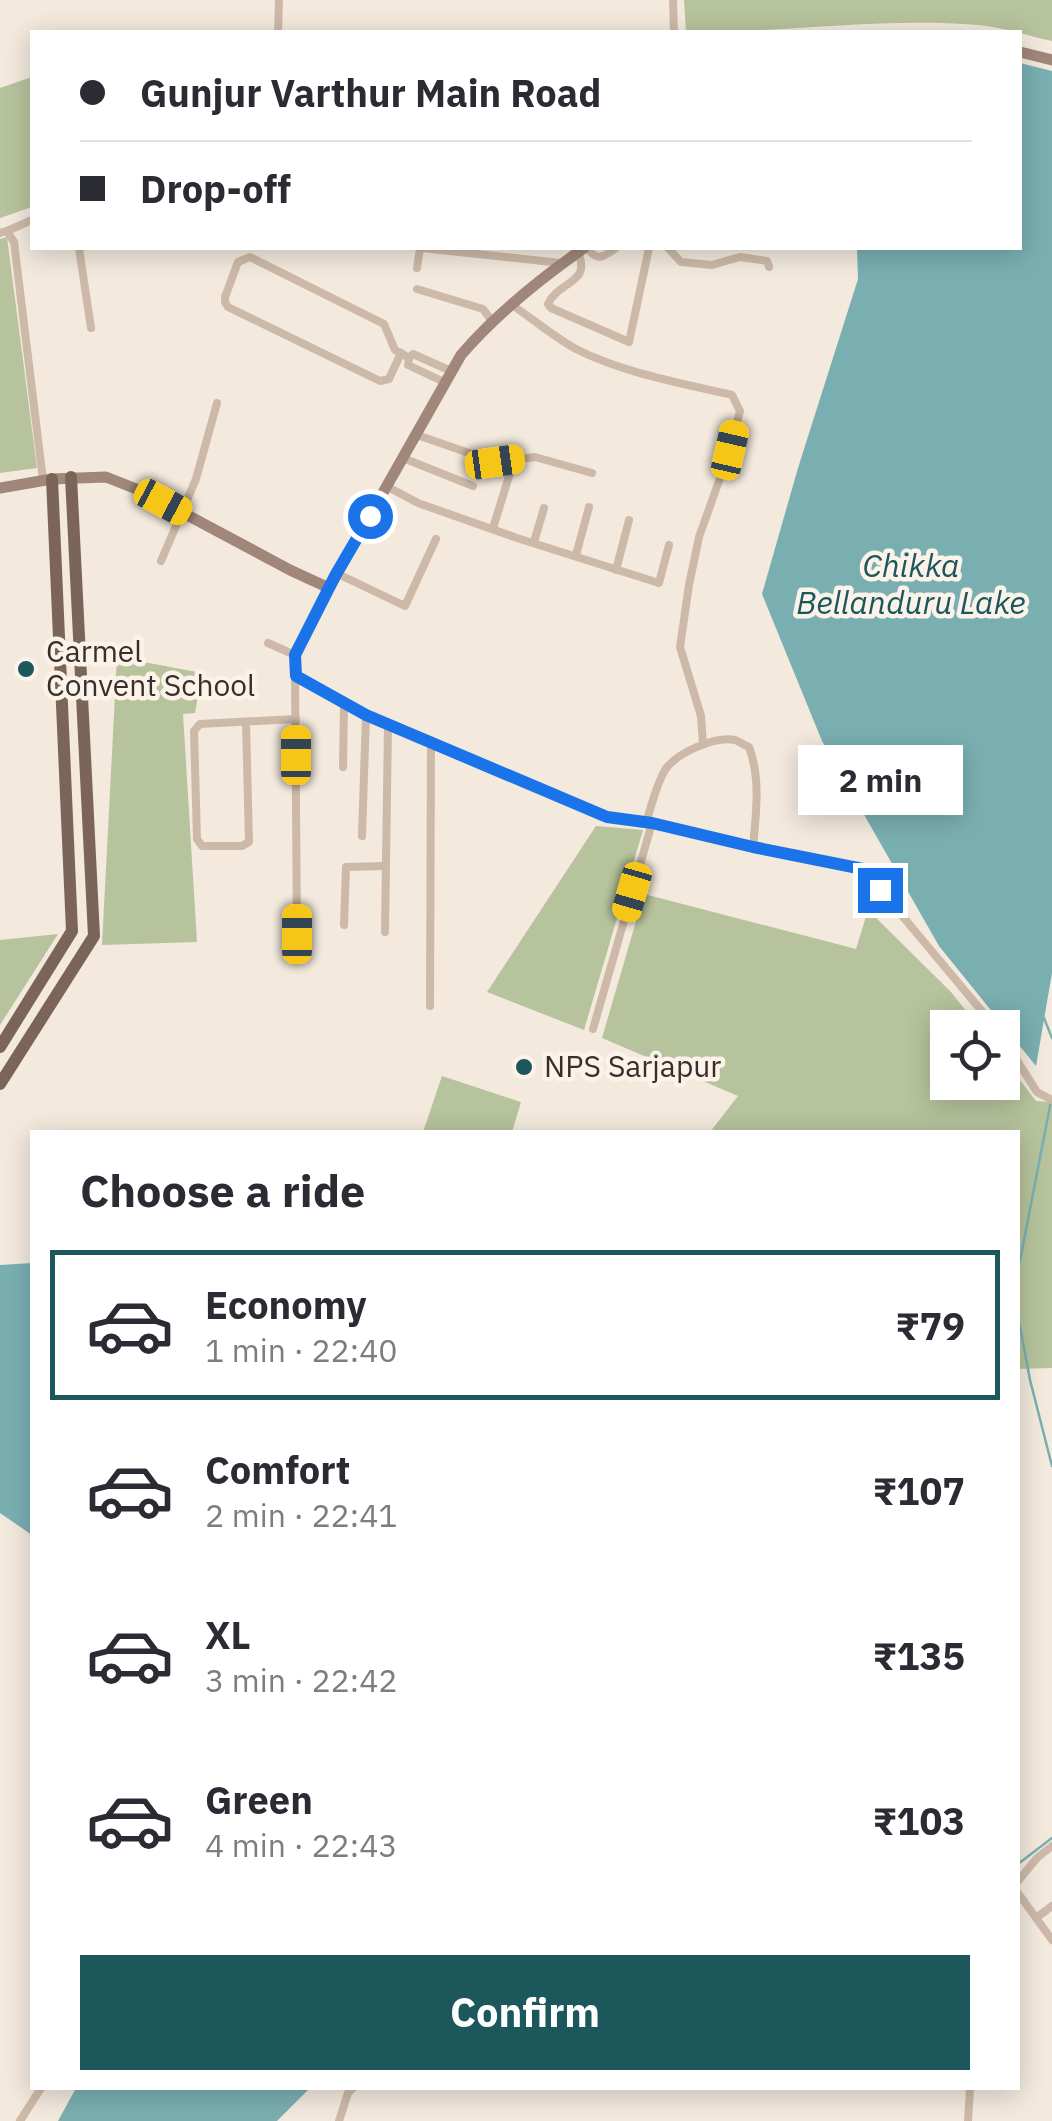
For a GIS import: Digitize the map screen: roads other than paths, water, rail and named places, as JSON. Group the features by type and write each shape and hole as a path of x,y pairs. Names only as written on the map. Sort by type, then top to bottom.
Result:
{"main road":[{"path":"1022,52 1052,60"},
{"path":"0,488 71,478 116,480 329,588 461,355 492,320 582,250"},
{"path":"0,1084 94,936 71,478"},
{"path":"0,1047 72,931 48,480"}],"street":[{"path":"278,0 278,30"},
{"path":"673,0 674,30"},
{"path":"30,221 3,232 14,242 48,480"},
{"path":"79,250 90,328"},
{"path":"417,268 421,250"},
{"path":"472,250 562,263"},
{"path":"583,250 582,273 550,297 548,304 628,342 649,250"},
{"path":"584,250 599,258 613,250"},
{"path":"670,250 682,262 700,266 740,256 767,261 769,267"},
{"path":"405,355 389,379 380,381 228,308 225,297 238,262 250,258 384,324 395,350 405,355 408,365 448,377"},
{"path":"418,290 483,309 492,320"},
{"path":"512,305 575,348 656,376 732,396 738,402 740,411 730,450 700,537 680,646 701,716 703,744"},
{"path":"161,560 196,479 217,402"},
{"path":"417,435 495,462 535,457 592,473"},
{"path":"403,458 474,486"},
{"path":"492,528 510,473"},
{"path":"388,487 418,503 659,583 669,545"},
{"path":"576,555 589,507"},
{"path":"534,542 544,508"},
{"path":"616,570 630,520"},
{"path":"336,574 405,606 436,539"},
{"path":"297,934 295,655 329,588"},
{"path":"268,642 295,655"},
{"path":"296,676 366,715 607,817 649,822 863,869 981,1010"},
{"path":"343,766 344,704"},
{"path":"362,836 366,715"},
{"path":"246,722 249,842 242,846 202,846 197,839 194,731 200,724 296,719"},
{"path":"385,932 388,724"},
{"path":"594,1030 649,822 666,769 675,760 703,744 720,740 736,740 749,747 756,765 753,847"},
{"path":"430,1006 431,742"},
{"path":"344,925 346,867 386,866"},
{"path":"1020,1065 1037,1092 1052,1100"},
{"path":"1020,1879 1052,1846"},
{"path":"1020,1896 1052,1940"},
{"path":"1036,1918 1052,1906"},
{"path":"20,2121 40,2090"},
{"path":"339,2121 351,2090"},
{"path":"968,2121 970,2090"}],"water":[{"name":"Chikka Bellanduru Lake","path":"1022,64 1052,71 1052,973 1036,1066 1020,1046 1020,1010 991,1010 939,946 822,741 762,594 858,279 857,250 1022,250"},
{"path":"30,1263 30,1534 0,1513 0,1265"},
{"path":"75,2090 308,2090 277,2121 58,2121"}],"waterway":[{"path":"1044,1018 1052,1038"},
{"path":"1020,1261 1051,1101"},
{"path":"1020,1327 1052,1466"},
{"path":"1020,1862 1052,1838"}],"place":[{"name":"Carmel Convent School","path":"26,669"},
{"name":"NPS Sarjapur","path":"524,1067"}]}
